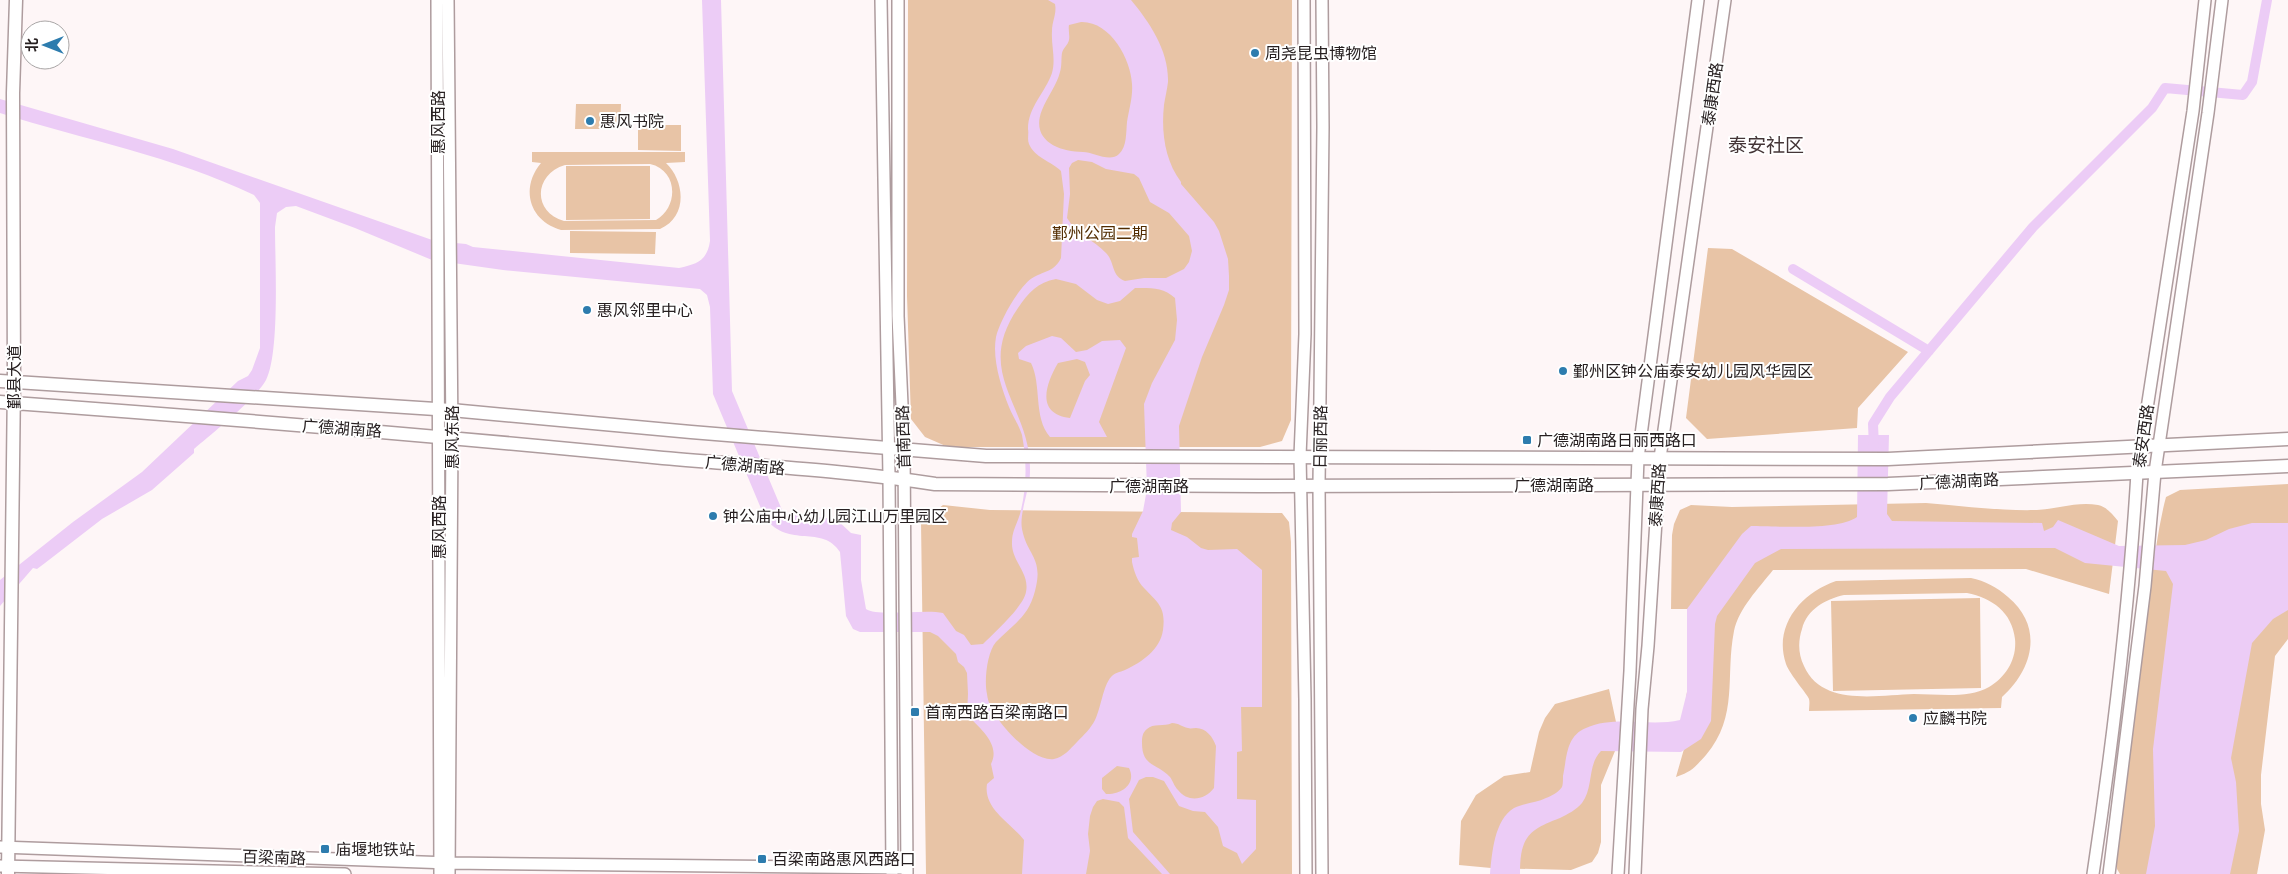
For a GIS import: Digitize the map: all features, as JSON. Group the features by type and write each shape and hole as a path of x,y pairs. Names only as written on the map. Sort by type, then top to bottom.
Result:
{"main road":[{"name":"鄞县大道","path":"5,869 14,403 13,93 16,0"},
{"name":"惠风西路","path":"438,0 445,237 439,263 445,410 439,436 444,868"},
{"name":"惠风东路","path":"444,868 452,437 445,410 451,265 445,237 448,0"},
{"name":"首南西路","path":"881,0 889,477 892,871"},
{"name":"首南西路","path":"898,0 898,316 904,449 907,871"},
{"name":"日丽西路","path":"1304,0 1304,334 1300,486 1305,699 1306,874"},
{"name":"日丽西路","path":"1322,0 1324,127 1318,486 1322,874"},
{"name":"泰康西路","path":"1618,874 1638,458 1698,0"},
{"name":"泰康西路","path":"1635,874 1642,709 1648,646 1657,485 1725,0"},
{"name":"泰安西路","path":"2093,874 2116,712 2134,531 2137,473 2193,111 2206,0"},
{"name":"泰安西路","path":"2109,874 2146,580 2155,472 2208,113 2222,0"},
{"name":"广德湖南路","path":"0,381 445,410 986,456 1888,459 2288,439"},
{"name":"广德湖南路","path":"0,402 452,437 703,462 889,477 935,484 1259,486 1888,484 2288,466"},
{"name":"百梁南路","path":"4,847 444,868 907,871"},
{"name":"百梁南路","path":"5,869 344,874"}],"green space":[{"name":"鄞州公园二期","path":"908,0 1292,0 1291,420 1282,441 1260,447 948,447 925,437 911,419 907,296"},
{"path":"576,104 621,104 620,129 575,129"},
{"path":"638,125 681,125 681,151 638,150"},
{"path":"532,152 685,152 685,162 666,163 677,179 680,189 679,208 669,223 660,229 561,230 550,226 541,219 531,203 531,183 541,163 532,162","holes":["650,164 666,173 670,181 672,198 669,207 656,220 564,221 546,210 542,202 541,193 547,176 565,165"]},
{"path":"566,166 650,166 650,219 566,220"},
{"path":"570,231 656,232 655,254 570,253"},
{"path":"1708,248 1732,249 1908,352 1858,408 1857,428 1707,439 1686,418"},
{"path":"2288,484 2288,639 2275,656 2261,775 2261,804 2265,830 2257,874 2120,874 2117,869 2117,856 2141,654 2157,542 2166,497 2180,490"},
{"path":"1926,503 2023,510 2083,504 2104,507 2118,521 2109,594 2026,569 1773,570 1740,614 1734,631 1729,695 1723,726 1706,755 1696,766 1676,777 1684,749 1684,711 1687,692 1687,609 1671,609 1672,535 1680,510 1691,505 1732,507"},
{"path":"943,505 990,510 1282,513 1289,522 1291,542 1292,874 926,874 921,522"},
{"path":"1971,578 1991,585 2004,593 2027,621 2030,634 2030,648 2021,674 2002,697 2001,708 1809,711 1809,699 1786,664 1783,637 1787,624 1801,603 1823,586 1836,581","holes":["1967,593 1985,598 2005,614 2010,621 2015,639 2014,654 2009,667 2001,678 1981,691 1952,695 1852,696 1824,688 1812,679 1802,661 1799,643 1805,622 1818,606 1831,599 1844,595"]},
{"path":"1980,598 1981,688 1833,691 1831,601"},
{"path":"1609,689 1616,722 1615,751 1601,785 1601,842 1598,853 1592,862 1571,870 1491,868 1459,865 1461,821 1476,795 1504,776 1530,772 1539,732 1545,718 1555,704"}],"shaded area":[{"path":"702,0 721,0 732,391 782,510 786,514 836,519 851,533 861,535 861,580 866,609 890,613 943,613 956,631 964,635 971,645 983,644 1020,604 1024,598 1027,585 1012,549 1013,534 1024,494 1026,474 1024,445 1021,431 1009,407 1000,382 995,354 996,337 1006,313 1023,287 1034,277 1056,266 1061,258 1064,194 1061,171 1031,149 1028,140 1031,114 1049,80 1053,68 1052,31 1055,4 1048,0 1131,0 1157,38 1165,59 1168,82 1163,125 1165,146 1171,165 1181,184 1214,222 1228,259 1229,290 1202,357 1179,426 1181,512 1172,523 1171,530 1187,537 1201,548 1208,550 1237,549 1262,570 1262,707 1241,707 1242,751 1237,752 1237,799 1256,800 1256,849 1242,864 1237,853 1223,846 1218,827 1205,812 1193,811 1179,806 1164,781 1153,777 1146,777 1139,780 1129,799 1133,832 1170,874 1162,874 1128,838 1124,807 1119,802 1103,799 1097,801 1090,816 1088,834 1090,851 1086,874 1022,874 1024,840 999,815 989,801 987,784 994,778 991,764 993,750 988,737 967,715 967,673 958,662 956,654 938,636 930,632 860,632 853,629 846,616 840,552 833,544 824,539 784,532 774,527 765,518 713,394 710,307 707,295 700,289 503,270 432,260 296,206 286,207 277,213 275,227 275,329 270,367 261,388 244,406 194,449 194,453 152,490 102,519 37,569 33,568 0,606 0,580 73,522 142,472 238,381 248,376 252,370 260,348 260,203 254,195 192,170 0,113 0,99 173,149 435,241 466,244 473,247 679,268 696,263 704,257 709,248","holes":["1081,22 1091,23 1101,28 1117,43 1128,64 1132,84 1125,143 1122,151 1115,156 1106,157 1087,152 1064,150 1049,142 1043,136 1040,129 1039,120 1042,110 1059,77 1062,53 1069,40 1069,25","1078,160 1092,162 1106,169 1134,174 1139,178 1150,202 1169,213 1189,236 1192,251 1189,262 1184,269 1166,278 1144,278 1125,281 1117,276 1106,253 1080,233 1067,218 1070,194 1069,168 1072,163","1056,279 1076,284 1097,300 1108,304 1120,301 1135,288 1161,290 1175,298 1177,320 1175,340 1152,383 1144,404 1147,489 1143,511 1132,534 1132,537 1137,538 1139,557 1132,558 1136,576 1160,606 1164,622 1163,630 1158,644 1144,659 1111,677 1091,726 1067,752 1054,759 1038,756 1014,738 993,712 986,688 990,653 996,642 1019,620 1028,608 1037,580 1036,564 1024,538 1021,523 1030,479 1028,449 1002,372 1001,353 1005,332 1018,308 1034,289 1050,280","1174,723 1189,728 1200,728 1206,731 1213,739 1216,746 1214,788 1206,795 1196,798 1187,797 1175,787 1170,777 1147,761 1142,743 1144,732 1152,726","1117,766 1129,768 1131,779 1126,787 1112,794 1106,794 1102,789 1102,778"]},
{"path":"1052,336 1061,338 1076,352 1087,350 1102,341 1120,340 1126,348 1099,422 1107,437 1050,437 1041,420 1036,381 1031,363 1019,359 1018,353 1026,346","holes":["1077,359 1085,362 1090,375 1085,381 1070,418 1052,411 1046,397 1050,380 1058,363"]},
{"path":"1858,435 1889,435 1887,514 1892,521 2042,523 2044,531 2053,527 2058,520 2119,546 2185,545 2206,540 2229,529 2252,523 2288,523 2288,610 2273,619 2252,643 2231,758 2236,782 2239,831 2230,874 2146,874 2155,826 2153,749 2173,584 2166,571 2085,563 2055,548 1781,549 1755,563 1717,616 1715,624 1711,721 1701,739 1681,752 1601,751 1594,763 1586,797 1582,803 1569,813 1540,827 1528,837 1522,852 1520,874 1490,874 1495,838 1507,813 1522,805 1542,800 1561,789 1568,748 1579,732 1597,724 1609,722 1669,722 1680,720 1687,692 1687,609 1742,534 1751,526 1821,526 1848,521 1857,517"}],"waterway":[{"path":"1874,447 1873,424 1890,397 2033,227 2152,108 2165,88 2243,95 2252,82 2267,0"},
{"path":"1793,269 1929,351"}],"place":[{"name":"周尧昆虫博物馆","path":"1255,53"},
{"name":"惠风书院","path":"590,121"},
{"name":"惠风邻里中心","path":"587,310"},
{"name":"鄞州区钟公庙泰安幼儿园风华园区","path":"1563,371"},
{"name":"广德湖南路日丽西路口","path":"1527,440"},
{"name":"钟公庙中心幼儿园江山万里园区","path":"713,516"},
{"name":"首南西路百梁南路口","path":"915,712"},
{"name":"应麟书院","path":"1913,718"},
{"name":"庙堰地铁站","path":"325,849"},
{"name":"百梁南路惠风西路口","path":"762,859"}],"district":[{"name":"泰安社区","path":"1766,145"}]}
